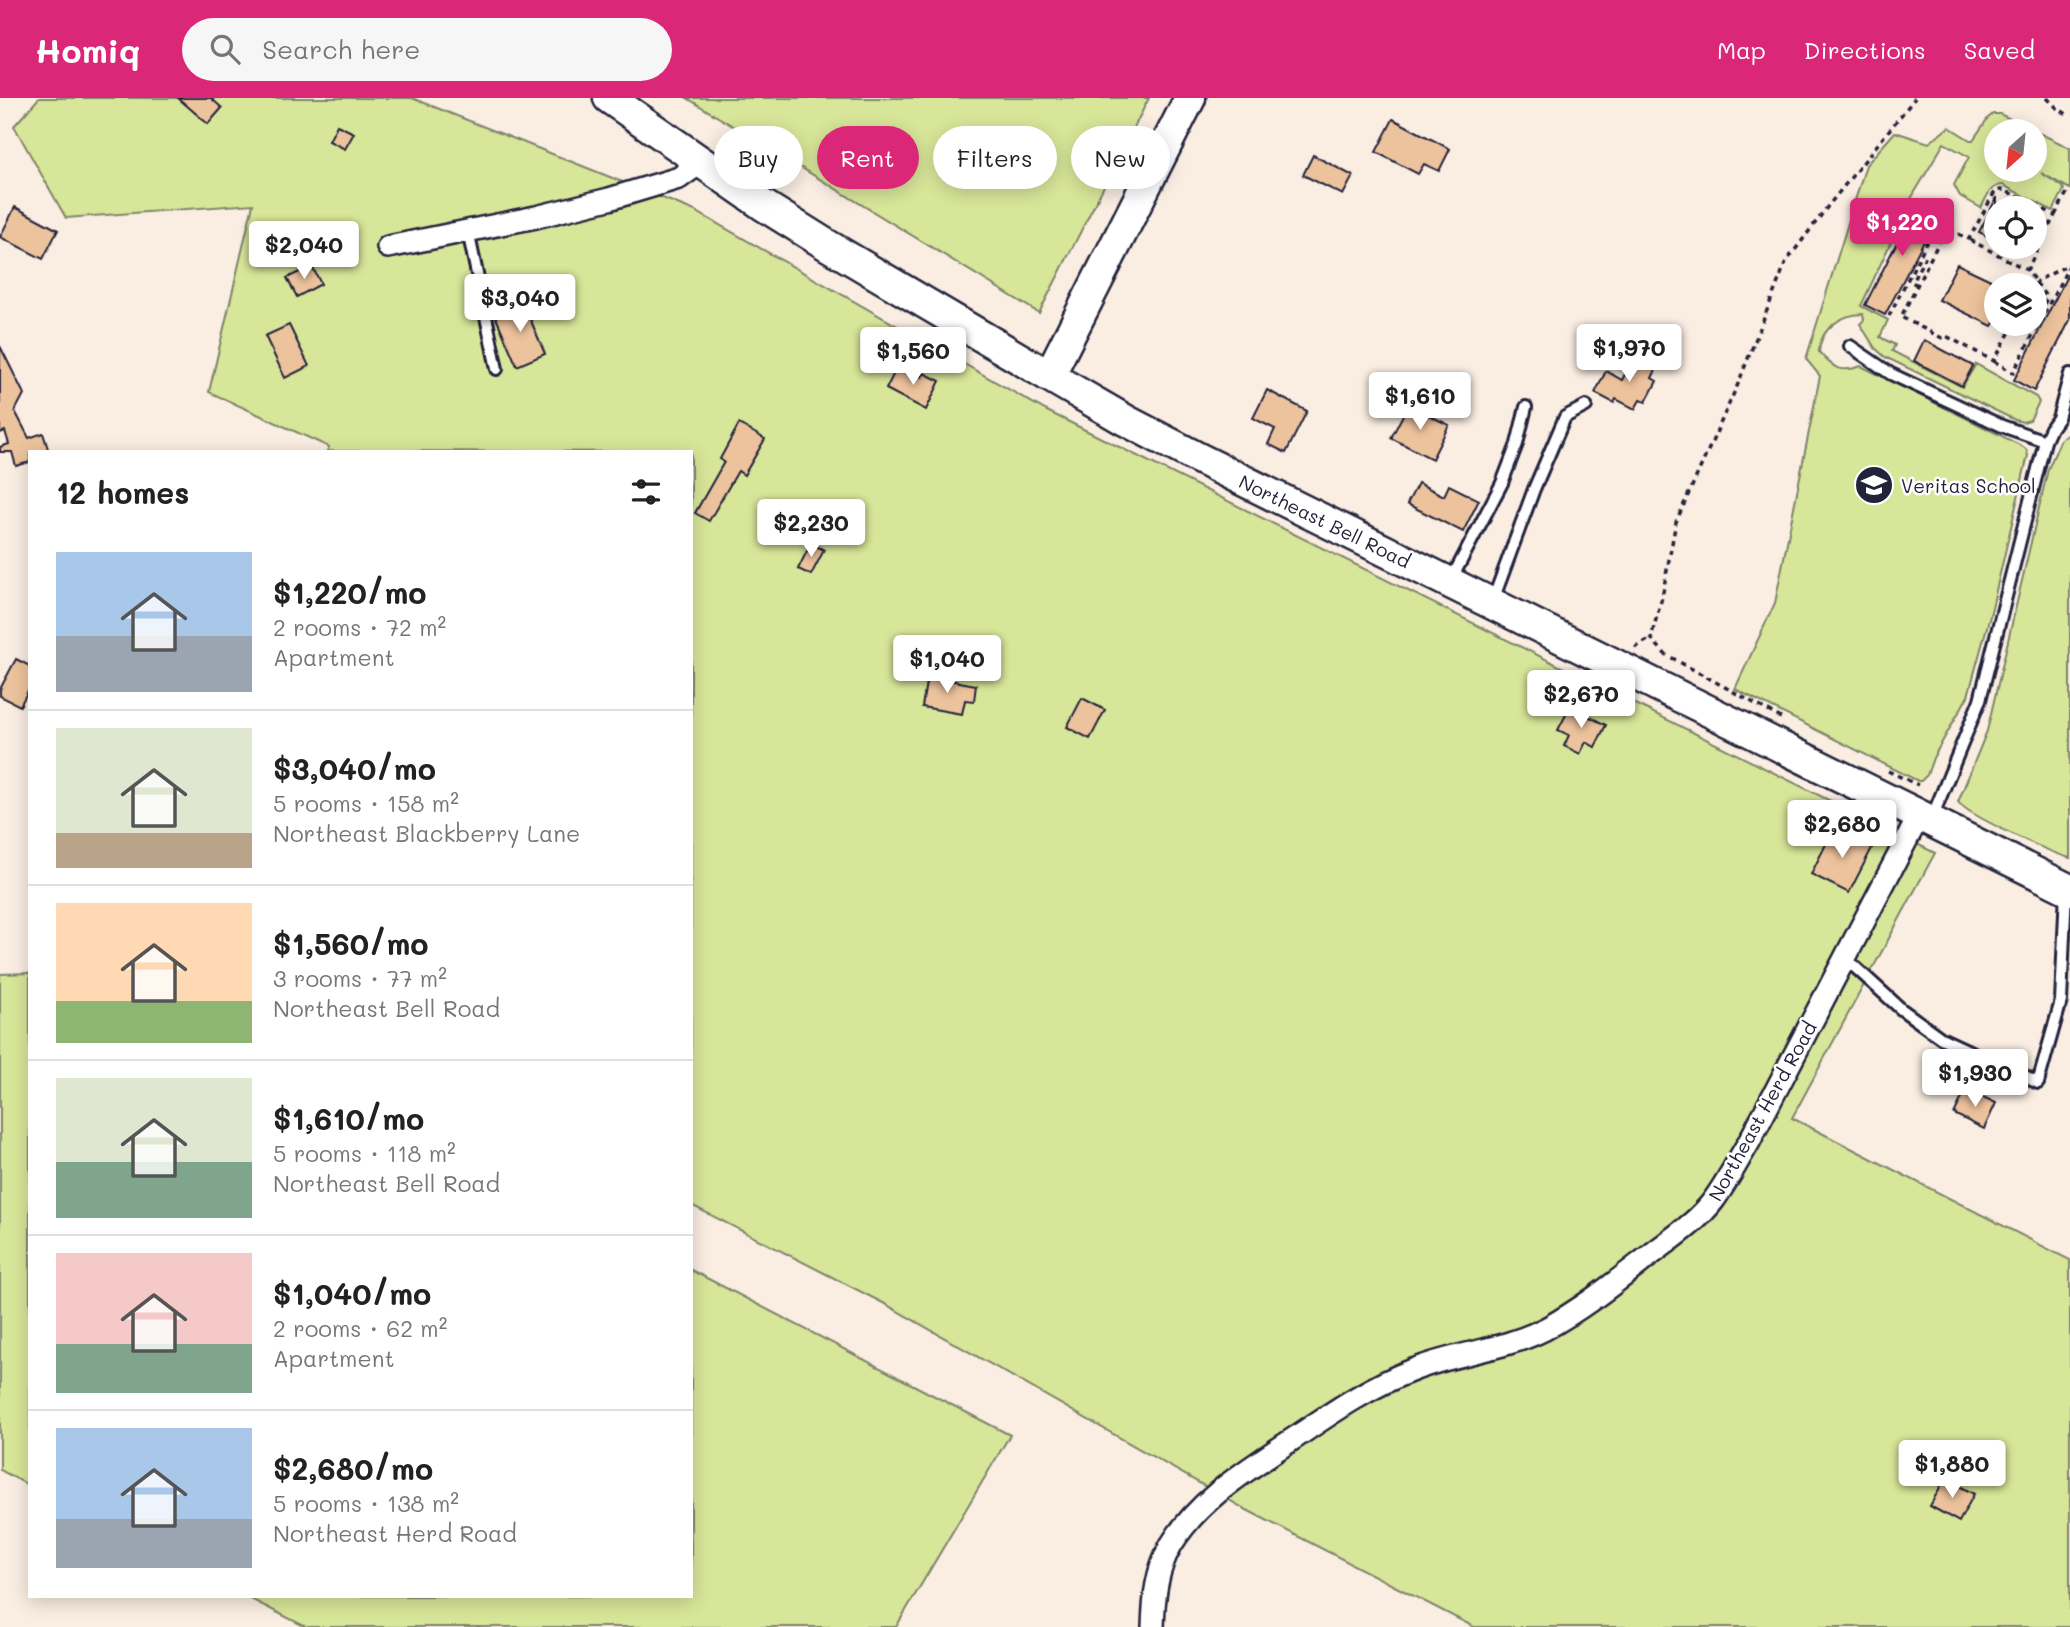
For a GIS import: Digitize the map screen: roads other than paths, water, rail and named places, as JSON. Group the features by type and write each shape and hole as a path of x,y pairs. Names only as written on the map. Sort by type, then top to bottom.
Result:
{"main road":[{"name":"Northeast Bell Road","path":"610,98 701,163 827,245 1125,420 2068,889"},
{"path":"1049,376 1190,98"}],"street":[{"path":"388,247 536,217 679,178 701,163"},
{"name":"Northeast Herd Road","path":"1153,1627 1157,1579 1172,1545 1189,1519 1213,1496 1246,1471 1372,1388 1414,1369 1520,1341 1548,1327 1595,1298 1701,1215 1730,1175 1749,1142 1845,958 1925,817"}],"lane":[{"path":"468,231 497,369"},
{"path":"1850,346 1891,374 2002,426 2045,441"},
{"path":"1925,817 1980,700 2045,441 2058,418 2070,374"},
{"path":"1492,603 1534,489 1565,417 1586,406"},
{"path":"1450,582 1502,483 1517,444 1526,407"},
{"path":"2058,418 2070,425"},
{"path":"1845,958 1901,1009 1941,1038 2038,1083 2061,1001 2068,889"}],"place":[{"name":"Veritas School","path":"1874,485"}]}
